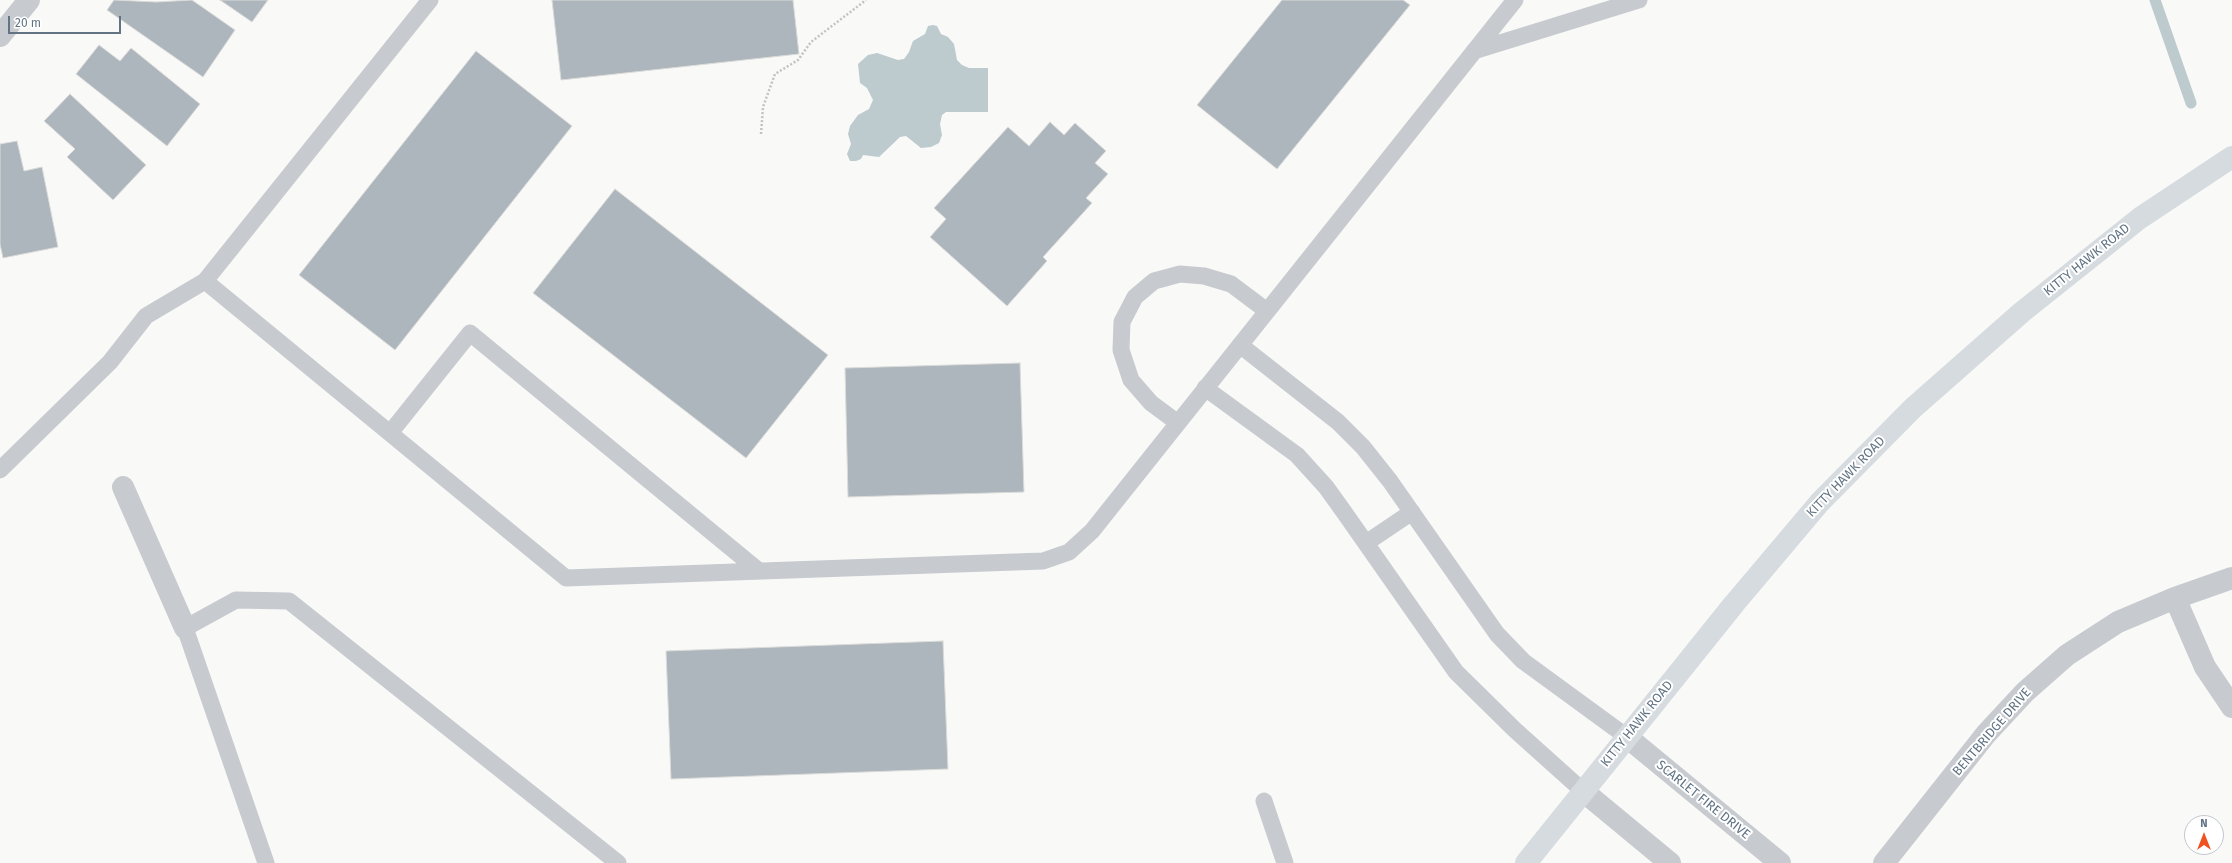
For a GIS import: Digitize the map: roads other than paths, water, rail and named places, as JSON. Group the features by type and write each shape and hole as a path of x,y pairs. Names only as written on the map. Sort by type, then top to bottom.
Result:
{"main road":[{"name":"KITTY HAWK ROAD","path":"1526,863 1734,604 1820,502 1913,408 2022,312 2140,218 2232,157"}],"street":[{"path":"0,36 29,0"},
{"path":"123,487 185,628"},
{"name":"BENTBRIDGE DRIVE","path":"1884,863 1986,734 2025,692 2067,655 2118,622 2175,598 2232,578"},
{"path":"2175,598 2205,668 2232,707"},
{"name":"SCARLET FIRE DRIVE","path":"1627,737 1780,863"},
{"path":"1583,791 1670,863"}],"lane":[{"path":"0,470 110,362 146,316 205,281 430,0"},
{"path":"205,281 566,578 1043,561 1068,552 1092,531 1515,0"},
{"path":"1474,51 1639,0"},
{"path":"1178,423 1151,403 1131,380 1120,350 1122,322 1135,297 1154,281 1180,274 1204,276 1230,284 1267,311"},
{"path":"390,433 470,333 759,571"},
{"path":"1240,344 1338,422 1363,447 1412,512 1496,634 1518,656 1627,737"},
{"path":"1205,388 1297,455 1326,487 1456,672 1515,730 1583,791"},
{"path":"1366,543 1412,512"},
{"path":"266,863 185,628 236,600 289,601 618,863"},
{"path":"1264,801 1285,863"}],"waterway":[{"path":"2155,0 2191,103"}]}
